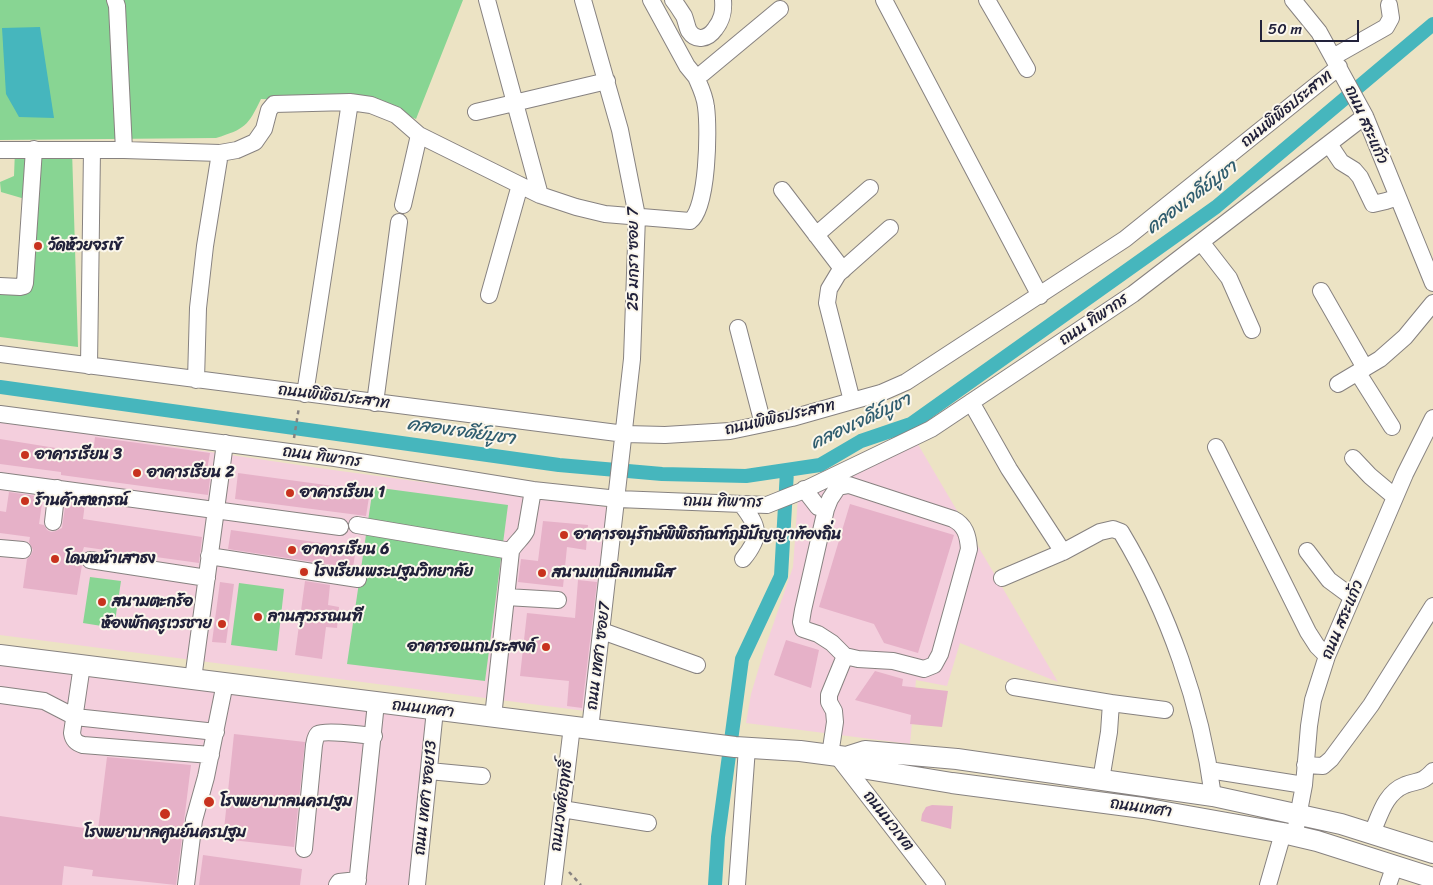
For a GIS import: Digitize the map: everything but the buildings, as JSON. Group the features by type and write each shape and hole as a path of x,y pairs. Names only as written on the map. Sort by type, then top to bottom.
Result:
{"main road":[{"name":"ถนนเทศา","path":"0,654 741,748 838,756 865,751 957,759 1212,796 1342,824 1433,853"},
{"name":"ถนนเทศา","path":"838,756 861,768 952,783 1142,808 1289,834 1433,878"}],"street":[{"path":"115,0 117,6 124,150"},
{"path":"487,0 540,194"},
{"name":"25 มกรา ซอย 7","path":"583,0 620,130 637,216 632,359 624,440"},
{"path":"0,150 124,150 220,153 237,150 255,142 264,129 269,110 274,104 350,102 371,105 396,115 418,135 520,185 576,207 605,214 690,221 694,218 704,186 706,170 706,108 696,77 687,66 651,0"},
{"path":"672,0 685,19 688,30 699,38 705,38 712,34 720,22 724,10 723,0"},
{"path":"884,0 1040,296"},
{"path":"987,0 1027,69"},
{"name":"ถนน สระแก้ว","path":"1293,0 1319,32 1362,112 1398,197 1428,257 1433,281"},
{"name":"ถนนพิพิธประสาท","path":"0,354 196,380 302,398 375,403 624,440 665,435 730,431 763,424 881,393 906,382 1040,296 1124,239 1339,67 1386,27 1391,18 1389,4"},
{"path":"696,77 780,9"},
{"path":"476,112 607,82"},
{"path":"302,398 350,102"},
{"name":"ถนน ทิพากร","path":"0,414 335,458 533,490 618,493 759,506 773,503 931,429 1133,294 1330,144 1362,112"},
{"path":"403,205 418,135"},
{"path":"1330,144 1341,162 1354,170 1360,177 1373,204 1398,197"},
{"path":"0,286 20,287 24,286 26,280 34,149"},
{"path":"89,366 92,150"},
{"path":"196,380 198,308 205,246 220,153"},
{"path":"489,295 520,185"},
{"path":"816,235 870,188"},
{"path":"782,190 843,270"},
{"path":"375,403 399,222"},
{"path":"852,401 827,303 829,289 838,274 890,228"},
{"path":"1201,242 1229,278 1252,330"},
{"path":"1321,291 1392,427"},
{"path":"1338,384 1380,359 1406,336 1433,303"},
{"path":"738,328 763,424"},
{"path":"971,402 1009,469 1063,552"},
{"name":"ถนน สระแก้ว","path":"1268,885 1298,816 1304,785 1313,700 1327,656 1395,497 1433,418"},
{"name":"ถนน เทศา ซอย7","path":"581,727 602,631 624,440"},
{"path":"194,679 225,443"},
{"path":"1216,447 1308,632 1327,656"},
{"path":"1354,458 1370,476 1395,497"},
{"path":"0,481 340,527"},
{"path":"849,485 953,519 964,528 968,538 969,549 940,654 934,665 924,669 891,661 858,659 845,656 839,648 818,634 803,629 801,622 826,509 838,487 849,485"},
{"path":"53,522 57,488"},
{"path":"493,717 511,551 514,544 524,536 526,531 533,490"},
{"path":"803,490 818,507 826,509"},
{"path":"742,505 752,517 756,534 754,546 743,559"},
{"path":"357,525 511,551"},
{"path":"1002,578 1063,552 1100,532 1113,529 1121,532 1152,591 1171,633 1188,680 1209,770 1212,796"},
{"path":"0,548 24,550"},
{"path":"1307,551 1329,580 1352,597"},
{"path":"209,556 358,579"},
{"path":"90,560 207,578"},
{"path":"506,597 558,600"},
{"path":"1306,765 1323,766 1331,759 1371,705 1433,606"},
{"path":"602,631 697,665"},
{"path":"838,756 834,711 829,702 829,695 845,656"},
{"path":"82,665 72,733 73,739 77,743 211,755"},
{"path":"186,885 194,820 211,755 225,683"},
{"path":"1014,687 1165,710"},
{"path":"0,695 44,701 75,717 216,732"},
{"path":"337,885 339,882 358,882 376,703"},
{"path":"1100,780 1109,732 1111,703"},
{"name":"ถนน เทศา ซอย13","path":"417,885 435,710"},
{"name":"ถนนวงศ์ยฤทธิ์","path":"553,885 562,808 581,727"},
{"path":"304,849 316,736 320,733 332,733 374,736"},
{"path":"737,885 741,748"},
{"name":"ถนนนวเขต","path":"838,756 937,885"},
{"path":"1209,770 1304,785"},
{"path":"429,771 482,776"},
{"path":"1372,833 1384,804 1394,791 1423,780 1433,771"},
{"path":"1250,804 1253,777"},
{"path":"562,808 648,823"},
{"path":"1388,885 1395,865"}],"path":[{"path":"294,439 302,398"}],"shaded area":[{"name":"โรงเรียนพระปฐมวิทยาลัย","path":"0,421 326,469 614,508 593,712 0,635"},
{"path":"916,441 1058,682 960,643 947,686 916,680 910,744 746,723 751,694 763,654 793,567 798,497"},
{"name":"โรงพยาบาลนครปฐม","path":"0,662 429,718 409,885 0,885"}],"green space":[{"path":"0,0 463,0 416,119 389,108 361,102 261,99 249,121 240,129 216,138 0,140"},
{"path":"15,150 72,150 78,347 0,337 0,283 21,283 25,199 1,192 0,182 14,176"},
{"path":"373,487 508,505 485,681 347,664"},
{"name":"สนามตะกร้อ","path":"90,577 121,581 114,628 83,623"},
{"name":"ลานสุวรรณนฑี","path":"239,583 284,589 277,651 231,645"}],"water":[{"path":"40,27 54,118 19,117 6,94 2,28"}],"waterway":[{"name":"คลองเจดีย์บูชา","path":"0,387 559,465 662,474 746,476 820,465 861,441 911,424 1216,207 1433,24"},
{"path":"715,885 718,837 742,659 781,576 787,471"}],"place":[{"name":"วัดห้วยจรเข้","path":"38,246"},
{"name":"อาคารเรียน 3","path":"25,455"},
{"name":"อาคารเรียน 2","path":"137,473"},
{"name":"อาคารเรียน 1","path":"290,493"},
{"name":"ร้านค้าสหกรณ์","path":"25,501"},
{"name":"อาคารอนุรักษ์พิพิธภัณฑ์ภูมิปัญญาท้องถิ่น","path":"564,535"},
{"name":"อาคารเรียน 6","path":"292,550"},
{"name":"โดมหน้าเสาธง","path":"55,559"},
{"name":"โรงเรียนพระปฐมวิทยาลัย","path":"304,572"},
{"name":"สนามเทเบิลเทนนิส","path":"542,573"},
{"name":"สนามตะกร้อ","path":"102,602"},
{"name":"ลานสุวรรณนฑี","path":"258,617"},
{"name":"ห้องพักครูเวรชาย","path":"222,624"},
{"name":"อาคารอเนกประสงค์","path":"546,647"},
{"name":"โรงพยาบาลนครปฐม","path":"209,802"},
{"name":"โรงพยาบาลศูนย์นครปฐม","path":"165,814"}]}
